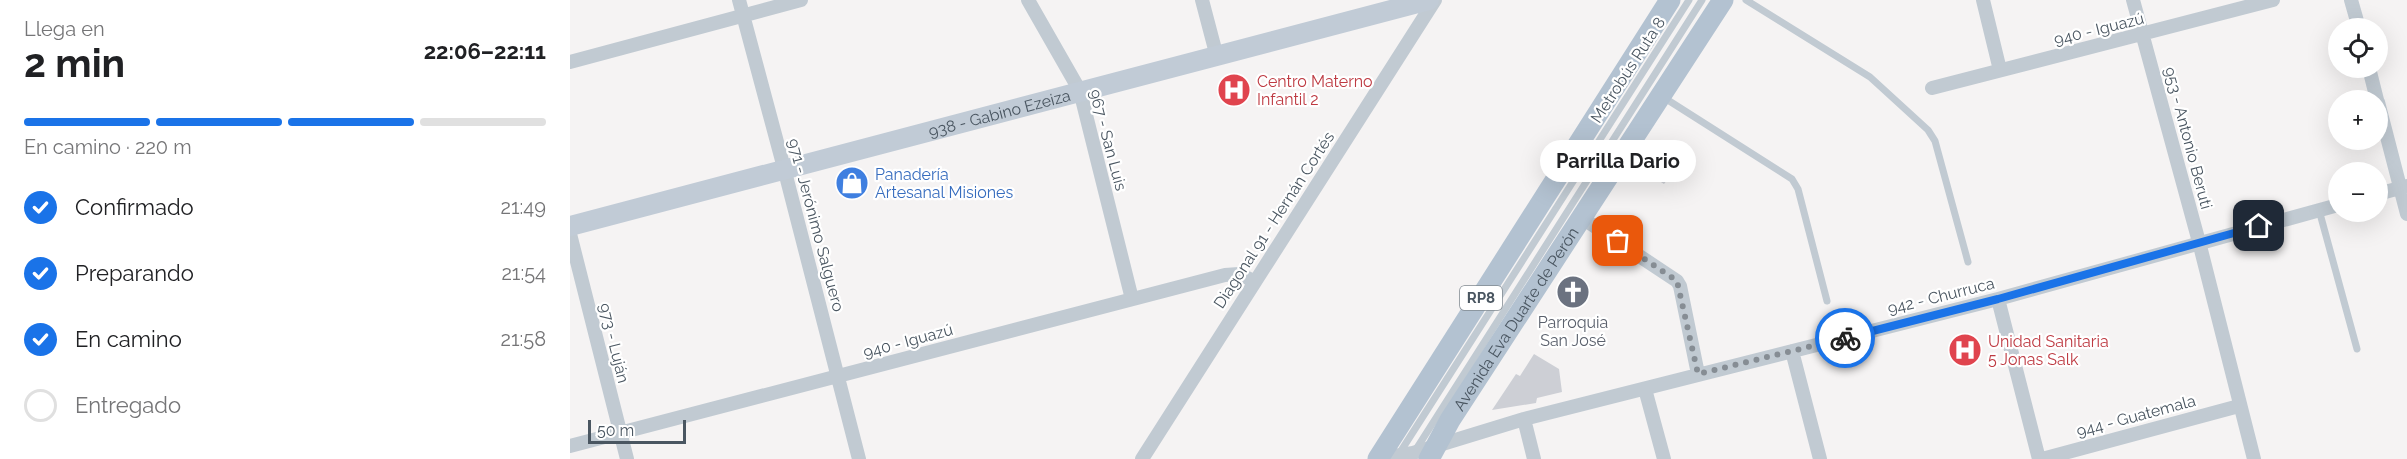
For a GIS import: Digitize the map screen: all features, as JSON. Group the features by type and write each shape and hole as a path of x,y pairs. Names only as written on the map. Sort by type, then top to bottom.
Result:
{"main road":[{"name":"RP8","path":"1402,456 1583,137 1670,0"},
{"name":"Avenida Eva Duarte de Perón","path":"1402,456 1450,420 1723,0"}],"street":[{"name":"971 - Jerónimo Salguero","path":"739,0 859,459"},
{"path":"570,62 801,0"},
{"name":"967 - San Luis","path":"1028,0 1080,91 1132,298"},
{"path":"1202,0 1216,57"},
{"name":"938 - Gabino Ezeiza","path":"570,225 1429,0"},
{"name":"Diagonal 91 - Hernán Cortés","path":"1142,459 1436,0"},
{"path":"1983,0 2000,70"},
{"name":"953 - Antonio Beruti","path":"2133,0 2199,242 2254,459"},
{"name":"940 - Iguazú","path":"1932,88 2273,0"},
{"path":"2351,0 2356,18"},
{"path":"2388,137 2403,187 2407,214"},
{"path":"2388,191 2403,187"},
{"name":"942 - Churruca","path":"1402,456 1524,419 1998,299 2328,208"},
{"path":"1582,218 1677,281 1698,374"},
{"name":"973 - Luján","path":"570,234 627,459"},
{"name":"940 - Iguazú","path":"570,446 1233,273 1254,281"},
{"path":"1998,299 2040,459"},
{"path":"1792,351 1820,459"},
{"path":"1645,389 1664,459"},
{"name":"944 - Guatemala","path":"2040,459 2240,406"},
{"path":"1524,419 1534,459"}],"lane":[{"path":"1583,137 1645,56 1682,0"},
{"name":"Metrobús Ruta 8","path":"1402,456 1689,0"},
{"name":"Metrobús Ruta 8","path":"1402,456 1702,0"},
{"path":"1746,0 1870,77 1928,130 1935,141 1968,262"},
{"path":"1661,96 1792,179 1798,189 1827,301"},
{"path":"2319,210 2357,349"}],"building":[{"path":"1659,154 1671,161 1668,166 1674,171 1664,184 1647,173"},
{"name":"Panadería Artesanal Misiones","path":"856,173 861,189 849,193 844,176"},
{"path":"1618,216 1641,231 1635,240 1618,230"},
{"path":"1534,354 1559,369 1562,392 1537,398 1536,403 1492,410 1516,374 1520,376"}],"way so far":[{"path":"1618,241 1677,281 1680,286 1698,374 1845,338"}],"place":[{"name":"Centro Materno Infantil 2","path":"1234,90"},
{"name":"Panadería Artesanal Misiones","path":"852,183"},
{"name":"Parrilla Dario","path":"1618,241"},
{"name":"Parroquia San José","path":"1573,292"},
{"name":"Unidad Sanitaria 5 Jonas Salk","path":"1965,350"}],"route":[{"path":"1845,338 1998,299 2259,226"}]}
